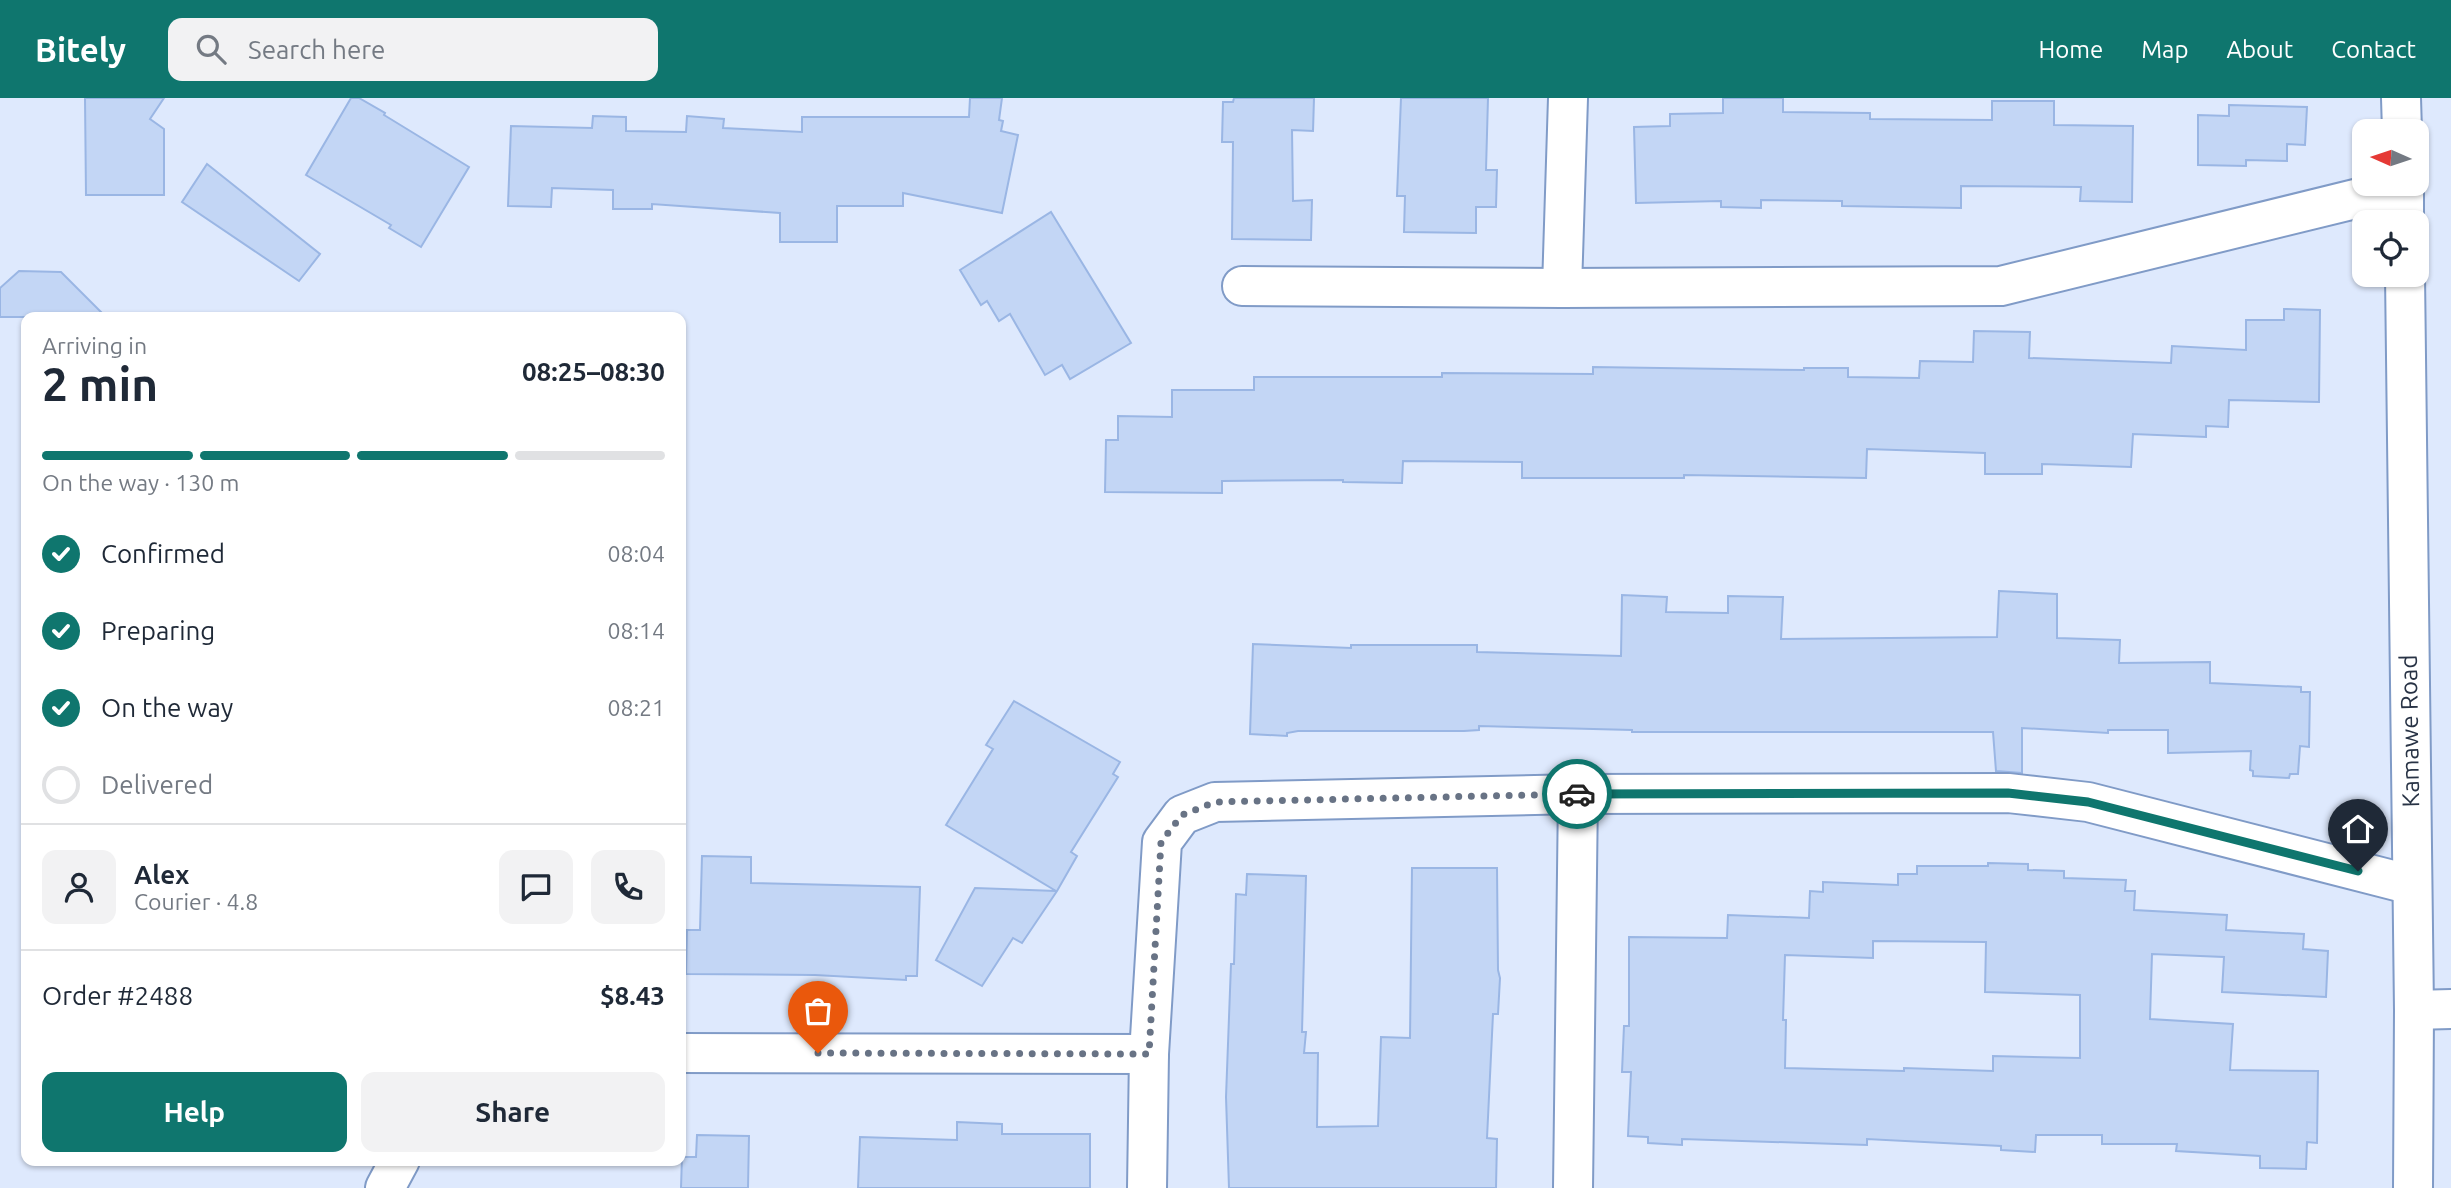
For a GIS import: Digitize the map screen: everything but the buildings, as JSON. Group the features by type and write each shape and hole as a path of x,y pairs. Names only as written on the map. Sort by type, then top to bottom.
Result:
{"street":[{"path":"1562,288 1568,98"},
{"path":"2401,98 2402,119"},
{"path":"1242,286 2001,286 2404,198"},
{"name":"Kamawe Road","path":"2405,287 2414,1010 2413,1188"},
{"path":"1147,1188 1149,1054 1161,842 1182,815 1215,802 1577,794 2022,794 2088,802 2412,885"},
{"path":"1573,1188 1577,794"},
{"path":"2414,1010 2451,1009"},
{"path":"686,1053 1149,1054"},
{"path":"384,1188 397,1166"}],"way so far":[{"path":"818,1053 1149,1054 1161,842 1182,815 1215,802 1577,794"}],"route":[{"path":"1577,794 2008,793 2088,802 2358,871"}]}
